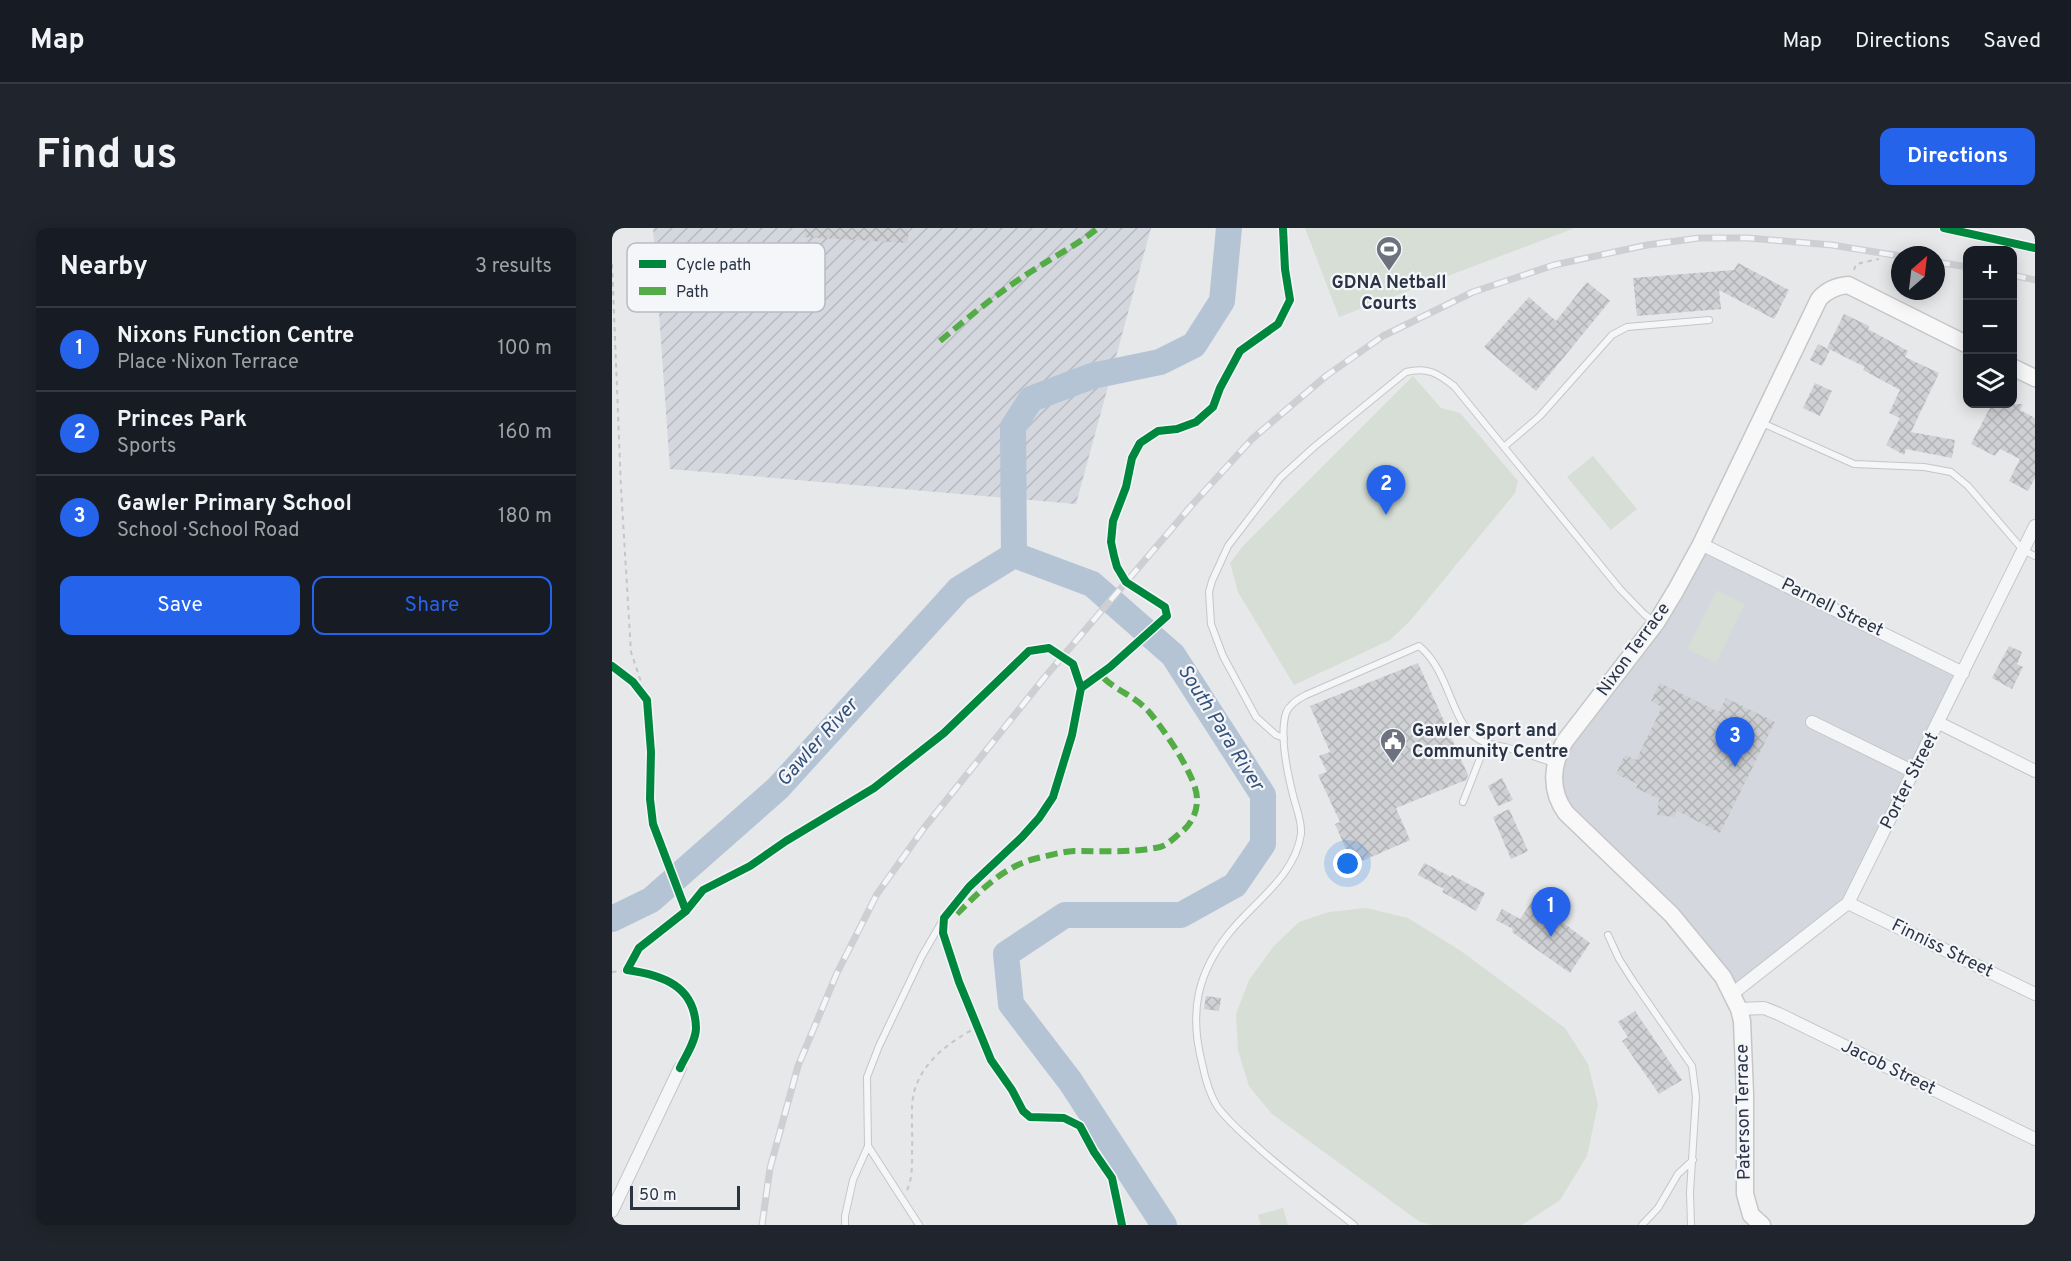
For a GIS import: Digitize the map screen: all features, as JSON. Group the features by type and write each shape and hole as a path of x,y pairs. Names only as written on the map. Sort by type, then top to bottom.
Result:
{"street":[{"path":"1852,287 1963,342"},
{"name":"Nixon Terrace","path":"1555,763 1566,741 1656,623 1701,544 1819,299 1831,289 1852,287"},
{"path":"2017,369 2035,378"},
{"name":"Porter Street","path":"1735,1001 1848,903 2035,526"},
{"name":"Parnell Street","path":"1701,544 1963,673"},
{"path":"1812,722 1914,771"},
{"path":"1939,723 2035,771"},
{"path":"1555,763 1553,775 1560,805 1566,813 1672,915 1718,970 1735,1001"},
{"name":"Finniss Street","path":"1848,903 2035,994"},
{"name":"Jacob Street","path":"1735,1001 1779,1014 2035,1139"},
{"name":"Paterson Terrace","path":"1735,1001 1742,1021 1745,1194 1751,1215 1762,1225"},
{"path":"614,1203 680,1068"}],"lane":[{"path":"1944,228 2035,248"},
{"path":"1505,446 1540,416 1612,335 1627,327 1709,320"},
{"path":"1284,738 1276,735 1256,717 1223,656 1211,624 1209,592 1212,581 1228,546 1281,478 1314,447 1406,372 1420,369 1430,371 1448,382 1505,446 1563,521 1614,581 1644,614 1656,623"},
{"path":"1760,422 1854,464 1924,467 1951,472 1968,486 2023,550 2035,556"},
{"path":"1354,1225 1251,1142 1217,1106 1207,1084 1196,1026 1197,1000 1201,980 1211,960 1241,918 1273,888 1288,867 1301,836 1302,825 1290,784 1284,738 1286,713 1296,700 1419,646 1443,675 1464,726 1475,737 1555,763"},
{"path":"1462,801 1486,742"},
{"path":"845,1225 853,1180 868,1146 867,1077 879,1046 922,956 944,918"},
{"path":"1608,935 1633,981 1692,1066 1696,1097 1691,1225"},
{"path":"868,1146 919,1225"},
{"path":"1642,1225 1658,1208 1678,1173 1693,1160"}],"path":[{"path":"1852,287 1856,264 1879,259"},
{"path":"612,264 620,477 631,652 647,700 648,711"},
{"path":"633,682 647,700"},
{"path":"612,972 632,968"},
{"path":"974,1018 981,1035"},
{"path":"903,1198 909,1187 912,1164 914,1094 922,1071 958,1036 977,1027"}],"shaded area":[{"path":"653,228 1151,228 1076,504 670,469 659,312 825,312 825,243 654,243"},
{"name":"GDNA Netball Courts","path":"1305,228 1575,228 1339,317"},
{"path":"1413,376 1441,408 1460,413 1518,481 1515,493 1410,621 1390,640 1294,685 1238,592 1230,563 1243,546"},
{"path":"1593,456 1637,509 1611,530 1567,477"},
{"path":"1701,544 1963,673 1848,903 1732,994 1723,977 1572,820 1555,763"},
{"path":"1717,590 1745,604 1716,663 1687,649"},
{"path":"1366,908 1408,918 1461,951 1565,1028 1588,1064 1598,1104 1587,1156 1560,1200 1522,1225 1433,1225 1420,1222 1272,1114 1249,1086 1238,1050 1236,1014 1249,980 1274,946 1299,922 1329,912"},
{"path":"1283,1208 1288,1225 1261,1225 1258,1215"}],"building":[{"path":"805,228 908,228 908,243 804,237"},
{"path":"1738,263 1789,290 1774,319 1719,290 1721,309 1637,316 1633,278 1734,270"},
{"path":"1587,282 1610,301 1536,391 1484,347 1529,297 1556,321"},
{"path":"1844,314 1869,326 1868,329 1908,351 1905,357 1939,373 1911,432 1955,440 1952,458 1906,449 1904,455 1886,445 1900,418 1889,413 1900,390 1863,370 1865,367 1827,348"},
{"path":"1818,344 1830,350 1822,366 1810,360"},
{"path":"1815,383 1832,391 1820,416 1803,408"},
{"path":"2017,404 2023,404 2020,410 2035,418 2035,478 2028,491 2009,481 2020,459 2000,449 1995,456 1971,444 1990,408 2017,408"},
{"path":"2009,646 2022,652 2017,664 2023,667 2012,689 1992,678"},
{"name":"Gawler Sport and Community Centre","path":"1418,663 1468,775 1466,780 1396,808 1410,840 1353,865 1335,824 1340,822 1318,775 1327,772 1319,756 1330,752 1310,706"},
{"path":"1660,683 1719,712 1726,698 1775,722 1720,833 1676,810 1675,817 1657,815 1659,799 1636,788 1638,784 1616,774 1625,755 1636,760 1662,707 1651,701"},
{"path":"1502,778 1513,800 1498,806 1488,786"},
{"path":"1509,809 1528,851 1511,859 1493,817"},
{"path":"1424,863 1485,893 1476,911 1442,892 1444,889 1418,875"},
{"path":"1533,900 1590,943 1570,973 1512,932 1513,929 1496,920 1502,909 1520,919"},
{"path":"1206,996 1221,998 1219,1011 1204,1009"},
{"path":"1635,1011 1682,1080 1659,1094 1622,1041 1628,1037 1618,1022"}],"waterway":[{"path":"1014,555 1013,427 1031,399 1092,376 1160,362 1194,345 1222,301 1229,228"},
{"name":"South Para River","path":"1014,555 1092,584 1173,655 1263,795 1263,844 1235,885 1181,915 1065,915 1006,954 1011,1004 1070,1081 1164,1225"},
{"name":"Gawler River","path":"612,919 651,900 778,788 959,589 1014,555"}],"railway":[{"path":"762,1225 770,1168 798,1066 837,973 877,894 924,828 1045,677 1192,505 1252,439 1326,376 1383,336 1473,292 1554,265 1647,245 1699,238 1748,238 1832,245 1891,255"},
{"path":"1945,263 1963,266"},
{"path":"2017,276 2035,280"}],"marked path":[{"path":"940,341 1008,287 1098,228"},
{"path":"957,914 992,881 1023,863 1074,851 1128,851 1160,847 1168,843 1190,823 1197,805 1196,791 1186,767 1171,742 1144,707 1105,680 1100,674"}],"cycle path":[{"path":"1081,688 1110,667 1167,616 1165,607 1126,582 1117,567 1111,542 1113,521 1126,487 1132,458 1140,443 1158,431 1177,429 1196,422 1213,407 1220,388 1240,351 1278,324 1290,300 1285,269 1283,228"},
{"path":"1944,228 2035,248"},
{"path":"680,1068 690,1049 696,1028 690,1002 675,985 664,979 627,970 639,948 686,911 703,890 750,866 786,841 874,788 944,733 1029,651 1049,648 1073,664 1081,688 1072,735 1053,797 1022,837 969,887 944,918 943,933 959,982 991,1060 1012,1090 1023,1111 1030,1117 1064,1118 1080,1126 1112,1178 1122,1225"},
{"path":"612,666 633,682 647,700 653,824 686,911"}],"place":[{"name":"GDNA Netball Courts","path":"1389,272"},
{"name":"Princes Park","path":"1386,515"},
{"name":"Gawler Sport and Community Centre","path":"1393,764"},
{"name":"Gawler Primary School","path":"1735,767"},
{"name":"Nixons Function Centre","path":"1551,937"}]}
